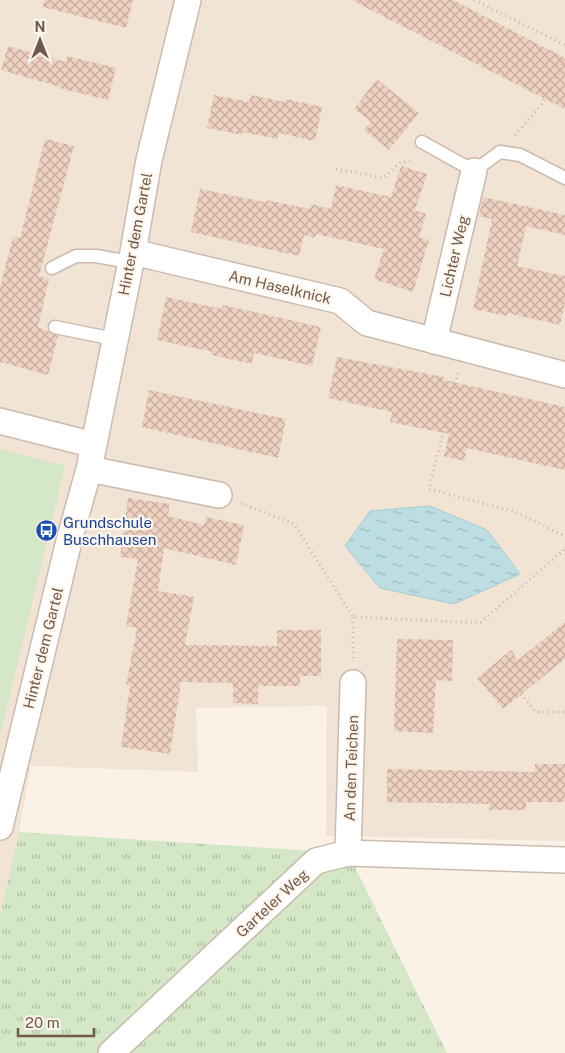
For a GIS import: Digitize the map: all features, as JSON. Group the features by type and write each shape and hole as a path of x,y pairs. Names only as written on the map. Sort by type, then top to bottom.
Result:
{"street":[{"name":"Hinter dem Gartel","path":"0,828 69,540 91,457 149,160 188,0"},
{"name":"Lichter Weg","path":"434,340 474,171"},
{"name":"Am Haselknick","path":"131,257 340,302 368,323 565,375"},
{"path":"0,421 91,457 219,495"},
{"name":"An den Teichen","path":"348,852 354,683"},
{"name":"Garteler Weg","path":"111,1053 316,862 348,852 565,860"}],"lane":[{"path":"422,142 474,171 500,152 520,155 565,178"},
{"path":"52,268 76,256 131,257"},
{"path":"55,326 114,339"}],"path":[{"path":"474,0 565,45"},
{"path":"500,152 542,104 565,59"},
{"path":"336,169 382,178 400,163 436,150"},
{"path":"464,348 429,489 513,511 565,536"},
{"path":"219,495 294,524 354,617 354,683"},
{"path":"354,617 480,623 565,549"},
{"path":"521,694 536,712 565,712"}],"shaded area":[{"path":"0,0 565,0 565,841 326,836 327,706 196,708 198,772 31,766 19,832 0,915"}],"green space":[{"path":"0,449 65,466 0,736"},
{"path":"19,832 348,853 447,1053 0,1053 0,915"}],"water":[{"path":"430,506 487,530 520,574 454,604 380,588 345,546 370,511"}],"building":[{"path":"44,0 133,0 126,28 43,7"},
{"path":"351,0 453,0 565,58 565,109"},
{"path":"8,46 66,62 67,56 116,68 108,100 59,88 1,70"},
{"path":"377,79 419,113 389,150 364,130 371,122 354,109"},
{"path":"214,95 249,102 251,95 285,102 286,99 322,107 315,141 279,133 277,139 243,132 242,135 207,128"},
{"path":"45,139 74,146 39,276 49,279 38,327 58,336 48,375 0,362 0,287 13,237 20,238"},
{"path":"401,166 427,174 415,210 426,214 419,237 429,240 413,292 374,279 384,249 316,234 315,238 304,235 299,256 191,232 200,189 310,209 311,204 331,209 336,185 391,197"},
{"path":"483,197 565,215 565,235 526,226 517,266 565,276 565,302 560,325 507,313 507,316 473,309 492,219 479,216"},
{"path":"166,297 222,309 223,305 321,327 312,366 254,353 252,364 212,355 213,352 157,340"},
{"path":"337,357 444,377 444,380 565,407 565,470 467,448 464,461 444,456 449,434 390,422 392,412 328,398"},
{"path":"149,390 286,419 278,458 142,427"},
{"path":"128,498 170,504 168,516 204,525 206,517 244,525 236,565 164,548 158,591 194,597 185,645 277,646 277,630 321,630 321,676 300,676 300,686 258,686 258,704 233,703 233,683 181,682 170,754 121,747 130,686 126,685 137,628 126,626 138,559 120,557"},
{"path":"565,622 565,659 503,709 477,678 511,650 518,660"},
{"path":"397,639 453,640 452,681 436,680 433,733 394,731"},
{"path":"535,764 565,764 565,802 526,802 526,810 489,810 489,804 387,802 387,769 535,772"}],"place":[{"name":"Grundschule Buschhausen","path":"47,531"}]}
